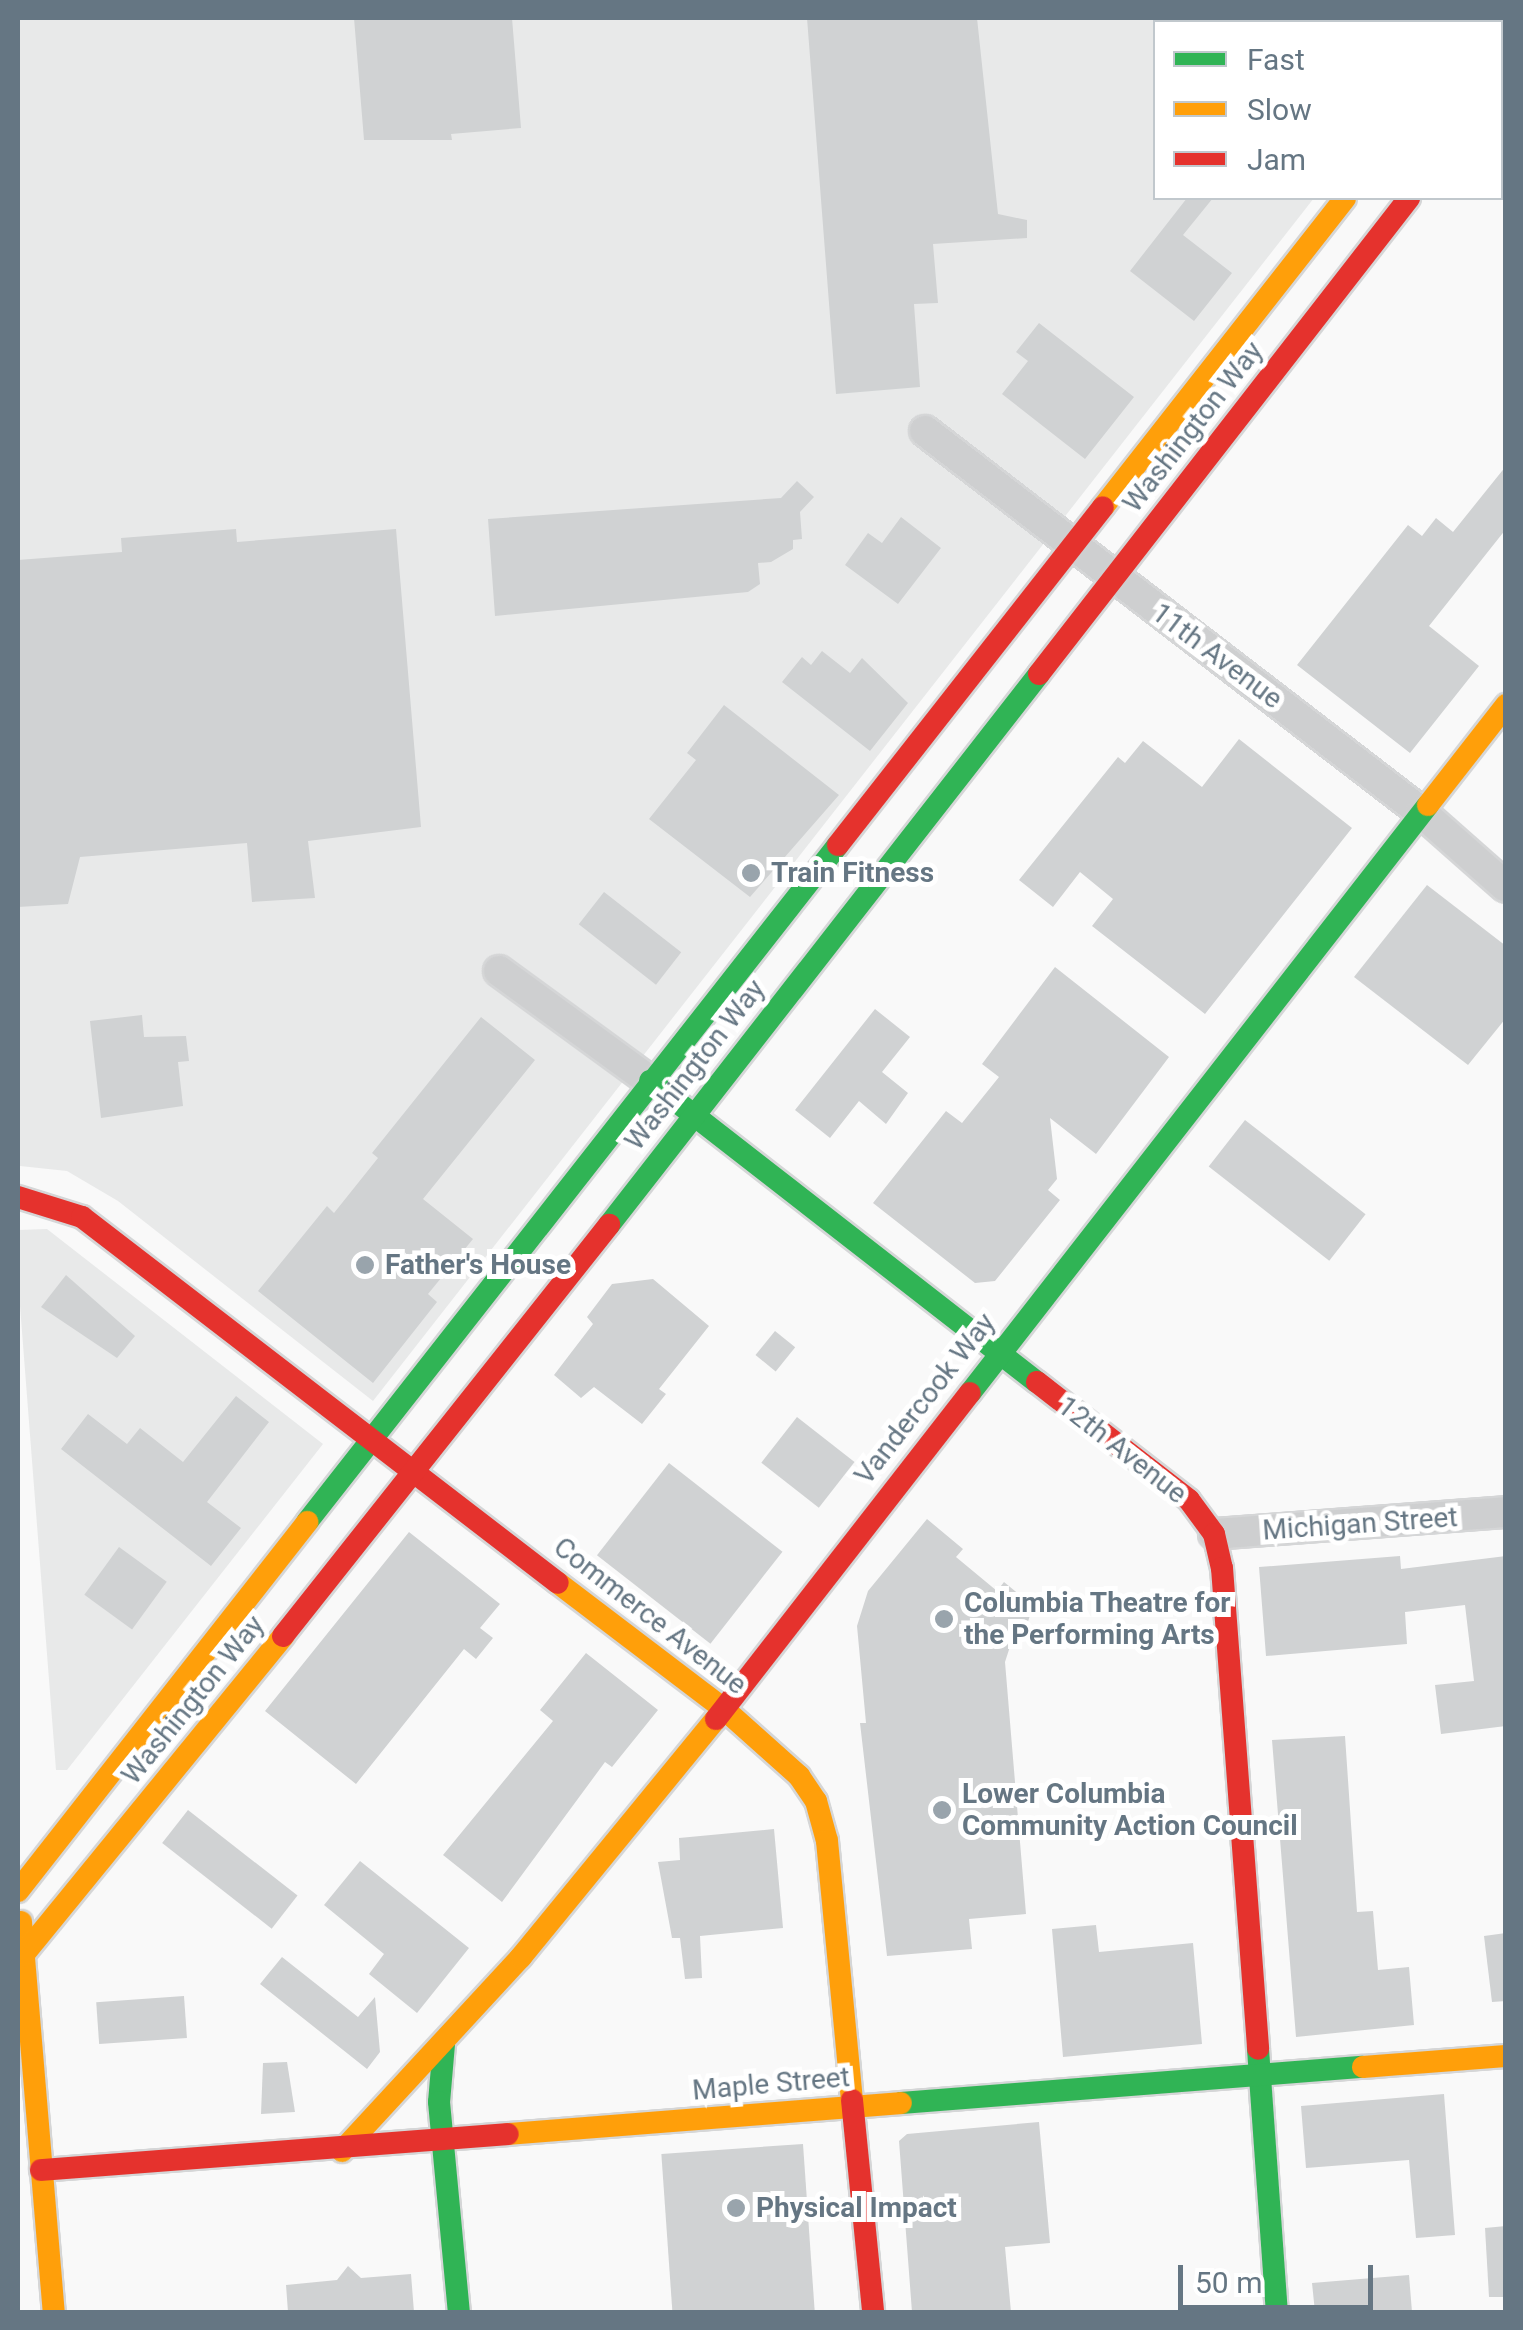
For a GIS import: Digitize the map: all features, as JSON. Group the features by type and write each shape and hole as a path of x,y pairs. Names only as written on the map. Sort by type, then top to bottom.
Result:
{"main road":[{"name":"Washington Way","path":"18,1892 370,1434 1343,200"},
{"name":"Washington Way","path":"21,1958 418,1470 1408,200"},
{"name":"Vandercook Way","path":"342,2151 444,2044 724,1709 1506,705"},
{"name":"12th Avenue","path":"650,1081 1189,1500 1214,1534 1222,1568 1278,2312"},
{"name":"Commerce Avenue","path":"18,1198 82,1217 418,1470 666,1670 724,1709 816,1800 827,1842 873,2312"},
{"path":"666,1670 676,1713 680,1759"},
{"path":"18,1872 21,1958 54,2312"},
{"path":"444,2044 442,2143 460,2312"},
{"name":"Maple Street","path":"41,2170 342,2151 1506,2056"}],"street":[{"name":"11th Avenue","path":"924,432 1421,812 1506,886"},
{"name":"12th Avenue","path":"499,971 650,1081"},
{"name":"Michigan Street","path":"1214,1534 1506,1512"}],"shaded area":[{"path":"18,18 1455,18 1153,20 1153,200 1312,200 373,1401 118,1201 67,1171 20,1166"},
{"path":"47,1229 323,1444 67,1770 56,1770 18,1280 18,1230"}],"building":[{"path":"354,18 512,18 521,128 451,134 452,140 364,140"},
{"path":"807,18 977,18 998,214 1027,220 1027,238 933,244 938,303 914,304 920,387 836,394"},
{"path":"1185,200 1211,200 1183,235 1232,273 1194,321 1130,271"},
{"path":"1039,323 1134,397 1085,459 1002,394 1028,361 1016,352"},
{"path":"1506,466 1506,529 1429,626 1479,666 1410,753 1297,665 1408,525 1422,536 1436,518 1453,532"},
{"path":"797,481 814,497 800,512 802,539 793,540 793,549 771,562 758,563 760,584 748,592 495,616 488,519 781,498"},
{"path":"901,517 941,548 898,604 845,565 868,533 882,543"},
{"path":"236,529 237,542 396,529 421,827 308,841 315,898 252,902 247,843 80,857 68,904 18,907 18,560 122,552 121,538"},
{"path":"822,651 850,673 862,658 908,703 870,751 782,682 802,657 811,665"},
{"path":"724,705 839,795 750,897 649,819 696,760 687,753"},
{"path":"1239,739 1352,828 1205,1014 1092,926 1113,899 1080,872 1053,907 1019,880 1118,757 1125,763 1143,741 1202,787"},
{"path":"1427,885 1506,946 1506,1018 1468,1065 1354,977"},
{"path":"604,892 681,952 656,985 579,924"},
{"path":"1055,967 1169,1057 1096,1154 1050,1118 1057,1179 1048,1190 1060,1200 995,1281 975,1283 873,1203 946,1111 962,1123 999,1077 982,1064"},
{"path":"875,1009 910,1037 882,1072 908,1093 886,1124 859,1101 830,1138 795,1110"},
{"path":"142,1015 144,1037 186,1036 189,1061 178,1062 183,1106 101,1118 90,1021"},
{"name":"Father's House","path":"481,1017 535,1060 423,1199 473,1239 428,1294 437,1302 373,1383 258,1291 327,1206 334,1213 378,1158 372,1153"},
{"path":"1245,1120 1366,1214 1329,1261 1209,1166"},
{"path":"66,1275 135,1336 117,1358 41,1307"},
{"path":"653,1279 709,1326 659,1389 666,1394 642,1424 594,1387 581,1398 554,1375 593,1324 587,1317 612,1284"},
{"path":"775,1331 795,1347 776,1371 755,1355"},
{"path":"236,1396 269,1422 207,1502 241,1528 211,1566 61,1449 88,1414 127,1444 140,1428 183,1462"},
{"path":"797,1417 855,1462 819,1508 761,1463"},
{"path":"669,1463 782,1552 710,1644 597,1555"},
{"path":"927,1519 963,1549 956,1557 997,1591 1004,1582 1033,1606 1025,1631 1016,1628 1005,1662 1026,1914 969,1919 972,1949 887,1956 860,1723 866,1723 857,1626 868,1591"},
{"path":"409,1532 500,1604 480,1628 493,1638 476,1659 464,1649 356,1784 265,1711"},
{"path":"119,1547 167,1582 132,1629 84,1595"},
{"path":"1400,1556 1401,1569 1506,1556 1506,1726 1441,1734 1435,1685 1474,1681 1465,1605 1405,1612 1407,1644 1266,1656 1259,1567"},
{"path":"586,1653 658,1710 612,1767 605,1762 502,1902 443,1855 553,1721 540,1710"},
{"path":"1345,1736 1357,1912 1373,1911 1378,1970 1409,1967 1414,2025 1296,2037 1272,1740"},
{"path":"188,1810 298,1896 272,1929 162,1843"},
{"path":"774,1829 783,1928 700,1936 702,1978 685,1979 680,1938 672,1938 658,1862 680,1860 679,1838"},
{"path":"360,1861 469,1948 417,2013 369,1974 384,1954 324,1905"},
{"path":"1096,1925 1099,1952 1193,1943 1202,2044 1063,2057 1052,1929"},
{"path":"1506,1933 1506,2001 1492,2002 1484,1936"},
{"path":"282,1957 358,2017 375,1997 380,2052 367,2069 260,1984"},
{"path":"184,1996 187,2038 99,2044 96,2002"},
{"path":"287,2062 295,2112 261,2114 263,2063"},
{"path":"1444,2094 1455,2235 1416,2238 1409,2160 1306,2168 1301,2106"},
{"path":"1039,2122 1050,2243 1005,2247 1011,2312 912,2312 899,2141 907,2134"},
{"name":"Physical Impact","path":"803,2144 815,2312 672,2312 661,2154"},
{"path":"1506,2226 1506,2297 1489,2297 1485,2228"},
{"path":"348,2266 361,2278 411,2274 414,2312 288,2312 286,2285 337,2280"},
{"path":"1409,2275 1412,2312 1315,2312 1312,2283"}],"traffic: fast":[{"path":"1503,78 1506,75"},
{"path":"609,1225 1039,674"},
{"path":"970,1393 1428,805"},
{"path":"307,1522 838,845"},
{"path":"650,1081 1037,1382"},
{"path":"444,2044 439,2102 459,2312"},
{"path":"1258,2049 1277,2312"},
{"path":"901,2103 1363,2067"}],"traffic: slow":[{"path":"1103,507 1343,200"},
{"path":"1428,805 1506,705"},
{"path":"18,1891 307,1522"},
{"path":"558,1583 724,1709 799,1776 816,1801 827,1841 852,2100"},
{"path":"24,1954 283,1636"},
{"path":"342,2151 521,1957 716,1719"},
{"path":"21,1922 54,2312"},
{"path":"1363,2067 1506,2056"},
{"path":"508,2134 901,2103"}],"traffic: jam":[{"path":"1039,674 1407,200"},
{"path":"838,845 1103,507"},
{"path":"18,1197 82,1217 558,1583"},
{"path":"283,1636 609,1225"},
{"path":"1037,1382 1189,1500 1214,1534 1222,1568 1258,2049"},
{"path":"716,1719 970,1393"},
{"path":"852,2100 873,2312"},
{"path":"41,2170 508,2134"}],"place":[{"name":"Train Fitness","path":"751,873"},
{"name":"Father's House","path":"365,1265"},
{"name":"Columbia Theatre for the Performing Arts","path":"944,1619"},
{"name":"Lower Columbia Community Action Council","path":"942,1810"},
{"name":"Physical Impact","path":"736,2208"}]}
